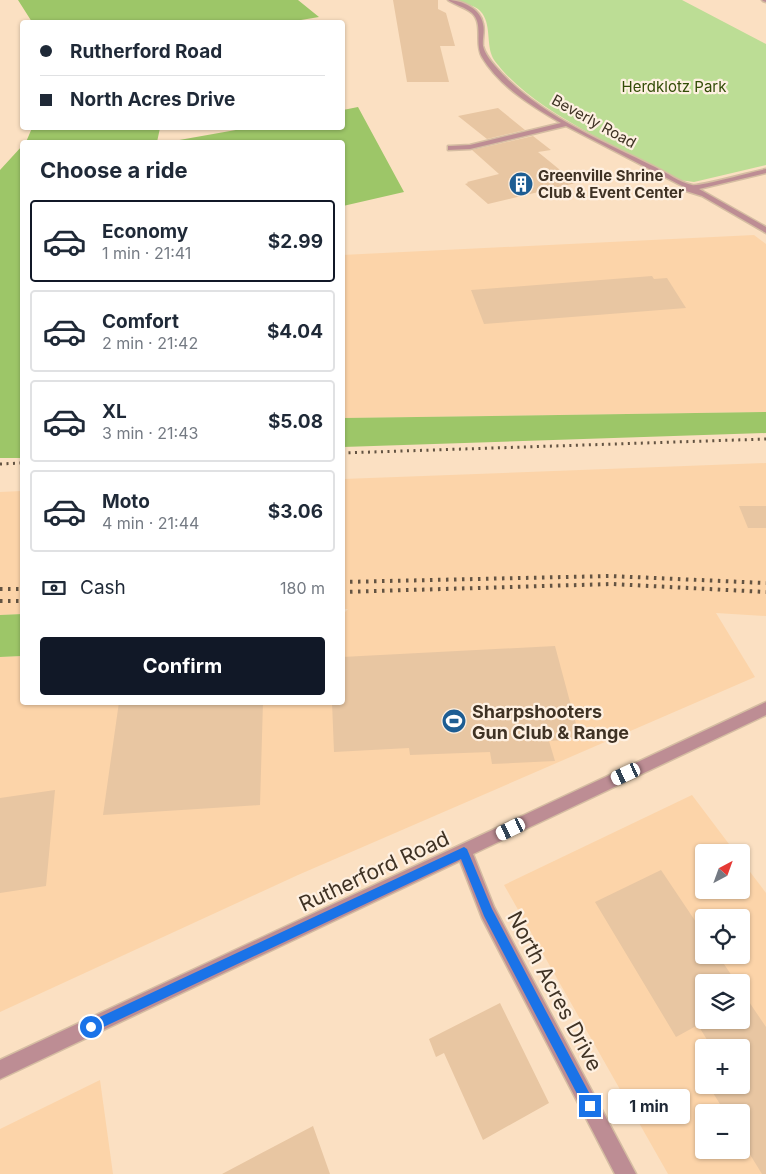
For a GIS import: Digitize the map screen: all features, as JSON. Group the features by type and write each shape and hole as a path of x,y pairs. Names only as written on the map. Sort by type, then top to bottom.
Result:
{"street":[{"name":"Beverly Road","path":"451,0 468,7 478,15 482,28 480,46 487,60 520,93 567,124 766,231"},
{"path":"451,148 470,147 567,124"},
{"path":"689,189 766,171"},
{"name":"Rutherford Road","path":"0,1070 766,708"},
{"name":"North Acres Drive","path":"464,852 488,912 626,1174"}],"shaded area":[{"path":"754,235 766,244 766,412 345,418 345,255"},
{"path":"766,463 766,616 716,613 755,677 298,875 0,1012 0,657 20,656 20,705 345,705 345,612 348,609 345,609 345,479"},
{"path":"20,491 20,614 0,615 0,492"},
{"path":"692,795 729,844 695,844 695,899 750,899 750,872 766,893 766,1174 668,1174 504,885"},
{"path":"100,1080 113,1174 0,1174 0,1129"}],"green space":[{"path":"18,0 298,0 319,17 301,20 31,20"},
{"name":"Herdklotz Park","path":"457,0 682,0 766,44 766,165 694,182 679,180 586,132 540,103 503,71 493,58 490,50 487,25 482,14 478,9"},
{"path":"358,107 404,192 345,206 345,140 179,140 236,130 345,130 345,110"},
{"path":"31,130 160,130 157,140 27,140"},
{"path":"20,148 20,458 0,458 0,170"},
{"path":"766,412 766,433 345,447 345,418"},
{"path":"20,614 20,656 0,657 0,615"}],"building":[{"path":"393,0 438,0 438,9 446,13 455,46 440,46 449,82 407,82"},
{"path":"498,108 525,130 487,139 458,116"},
{"path":"533,136 551,150 538,152 576,183 488,204 465,184 499,174 472,150"},
{"path":"652,276 654,279 667,278 686,308 484,324 471,290"},
{"path":"739,506 766,506 766,528 748,528"},
{"name":"Sharpshooters Gun Club & Range","path":"555,646 580,739 549,741 555,761 492,764 490,752 410,755 409,748 334,752 332,705 345,705 345,657"},
{"path":"119,705 263,705 260,805 103,815"},
{"path":"55,790 46,886 0,893 0,798"},
{"path":"661,870 695,921 695,964 724,964 731,974 695,974 695,1027 676,1037 595,902"},
{"path":"500,1003 549,1103 483,1140 444,1053 436,1057 429,1039"},
{"path":"750,1003 766,1027 766,1174 762,1174 750,1155 750,1104 720,1104 714,1094 750,1094 750,1039 707,1039 700,1029 750,1029"},
{"path":"313,1126 330,1174 222,1174"}],"railway":[{"path":"345,453 766,439"},
{"path":"0,464 20,463"},
{"path":"345,582 610,576 766,583"},
{"path":"345,592 612,584 766,592"},
{"path":"0,589 20,589"},
{"path":"0,601 20,601"}],"place":[{"name":"Greenville Shrine Club & Event Center","path":"521,184"},
{"name":"Sharpshooters Gun Club & Range","path":"454,721"}],"route":[{"path":"91,1027 464,852 488,912 590,1106"}]}
